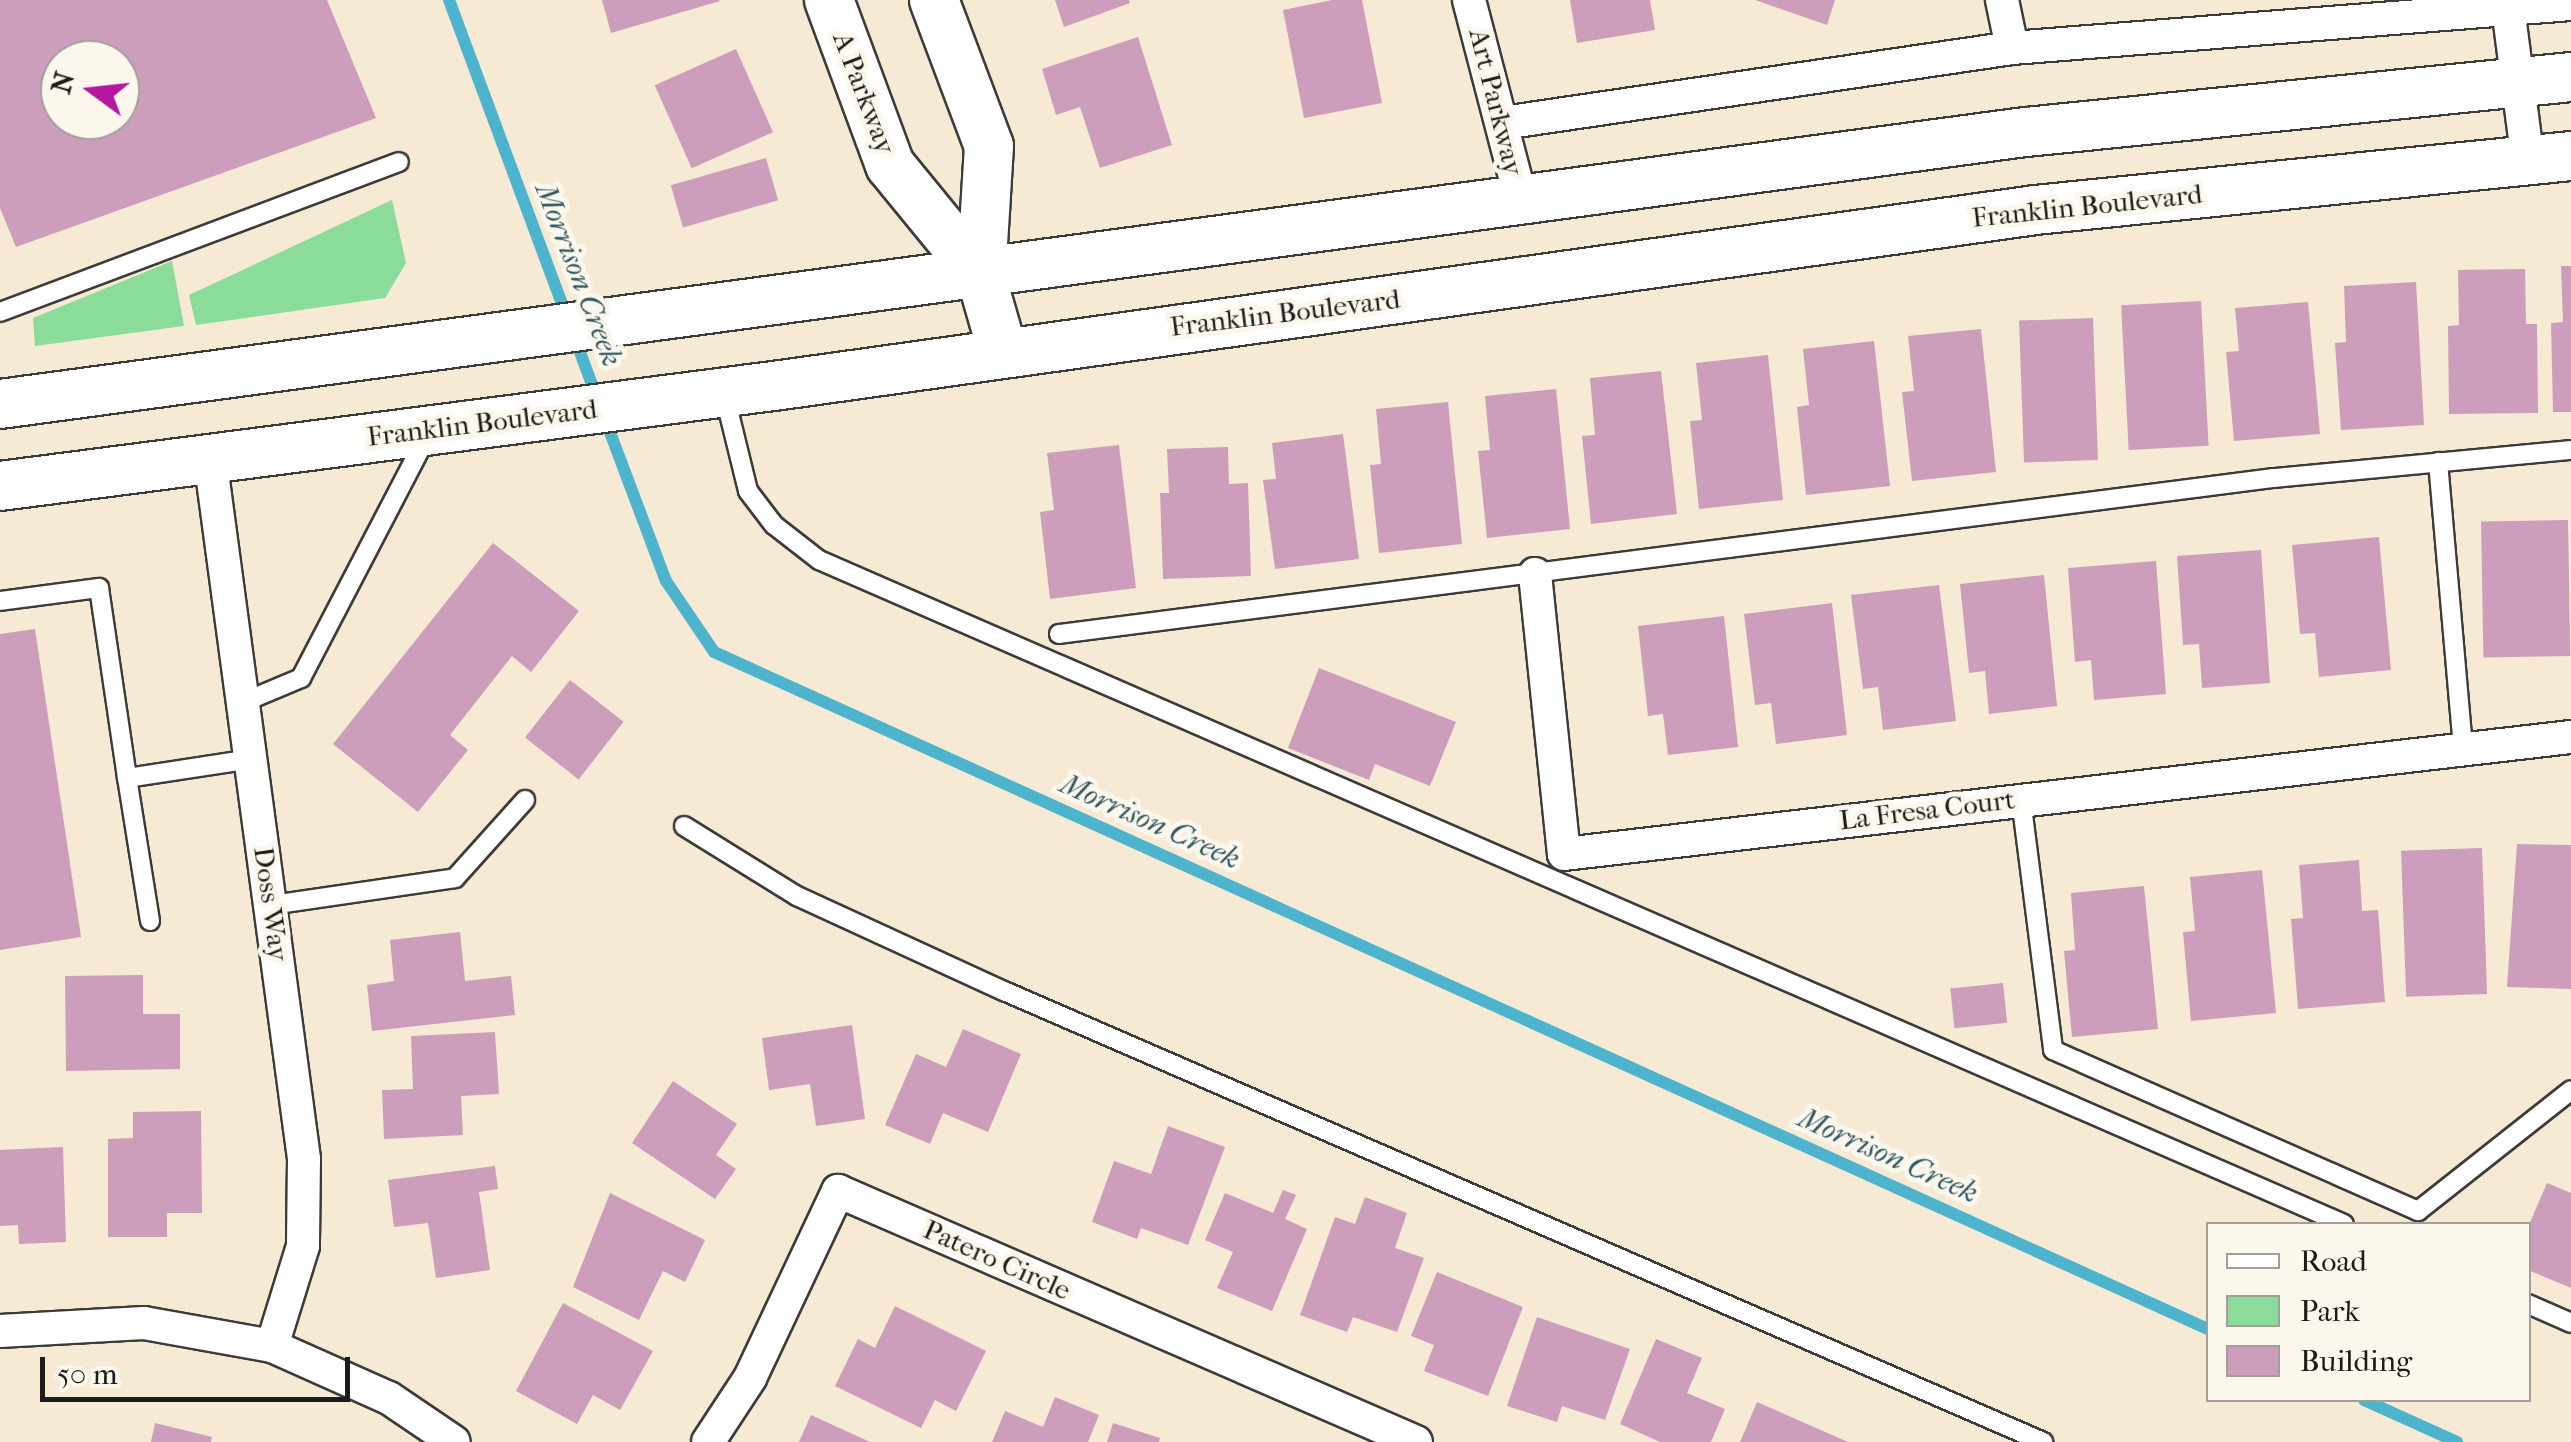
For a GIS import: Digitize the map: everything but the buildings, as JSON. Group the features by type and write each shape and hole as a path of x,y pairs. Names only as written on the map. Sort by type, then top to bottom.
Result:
{"main road":[{"name":"A Parkway","path":"829,0 890,165 980,276"},
{"name":"A Parkway","path":"934,0 989,146 980,276 1002,350"},
{"path":"0,404 1522,204 2026,132 2571,77"},
{"name":"Franklin Boulevard","path":"0,486 782,385 1002,350 2035,210 2550,159"}],"street":[{"name":"Art Parkway","path":"1470,0 1522,204"},
{"path":"2002,0 2012,48"},
{"path":"1503,123 2012,48 2507,3 2571,4"},
{"path":"2507,3 2520,83 2550,159"},
{"name":"Doss Way","path":"210,458 304,1159 304,1246 272,1346"},
{"name":"La Fresa Court","path":"1535,574 1564,854 2463,746 2571,737"},
{"name":"Patero Circle","path":"708,1442 750,1378 838,1190 1416,1442"},
{"path":"0,1331 144,1324 272,1346 389,1398 454,1442"}],"lane":[{"path":"0,312 399,162"},
{"path":"724,392 748,490 774,525 819,560 2339,1222"},
{"path":"244,702 301,678 430,430"},
{"path":"1059,634 2438,462 2571,450"},
{"path":"2438,462 2463,746"},
{"path":"0,601 99,588 150,921"},
{"path":"127,778 252,759"},
{"path":"2021,799 2053,1050 2418,1211 2571,1090"},
{"path":"271,905 456,878 526,800"},
{"path":"684,826 797,896 1004,991 2043,1442"},
{"path":"2531,1305 2571,1323"}],"green space":[{"path":"392,200 406,263 385,298 196,325 189,295"},
{"path":"172,261 184,326 35,346 33,318"}],"waterway":[{"name":"Morrison Creek","path":"449,0 598,400"},
{"name":"Morrison Creek","path":"605,419 666,581 714,652 2206,1328"},
{"name":"Morrison Creek","path":"2368,1402 2457,1442"}]}
